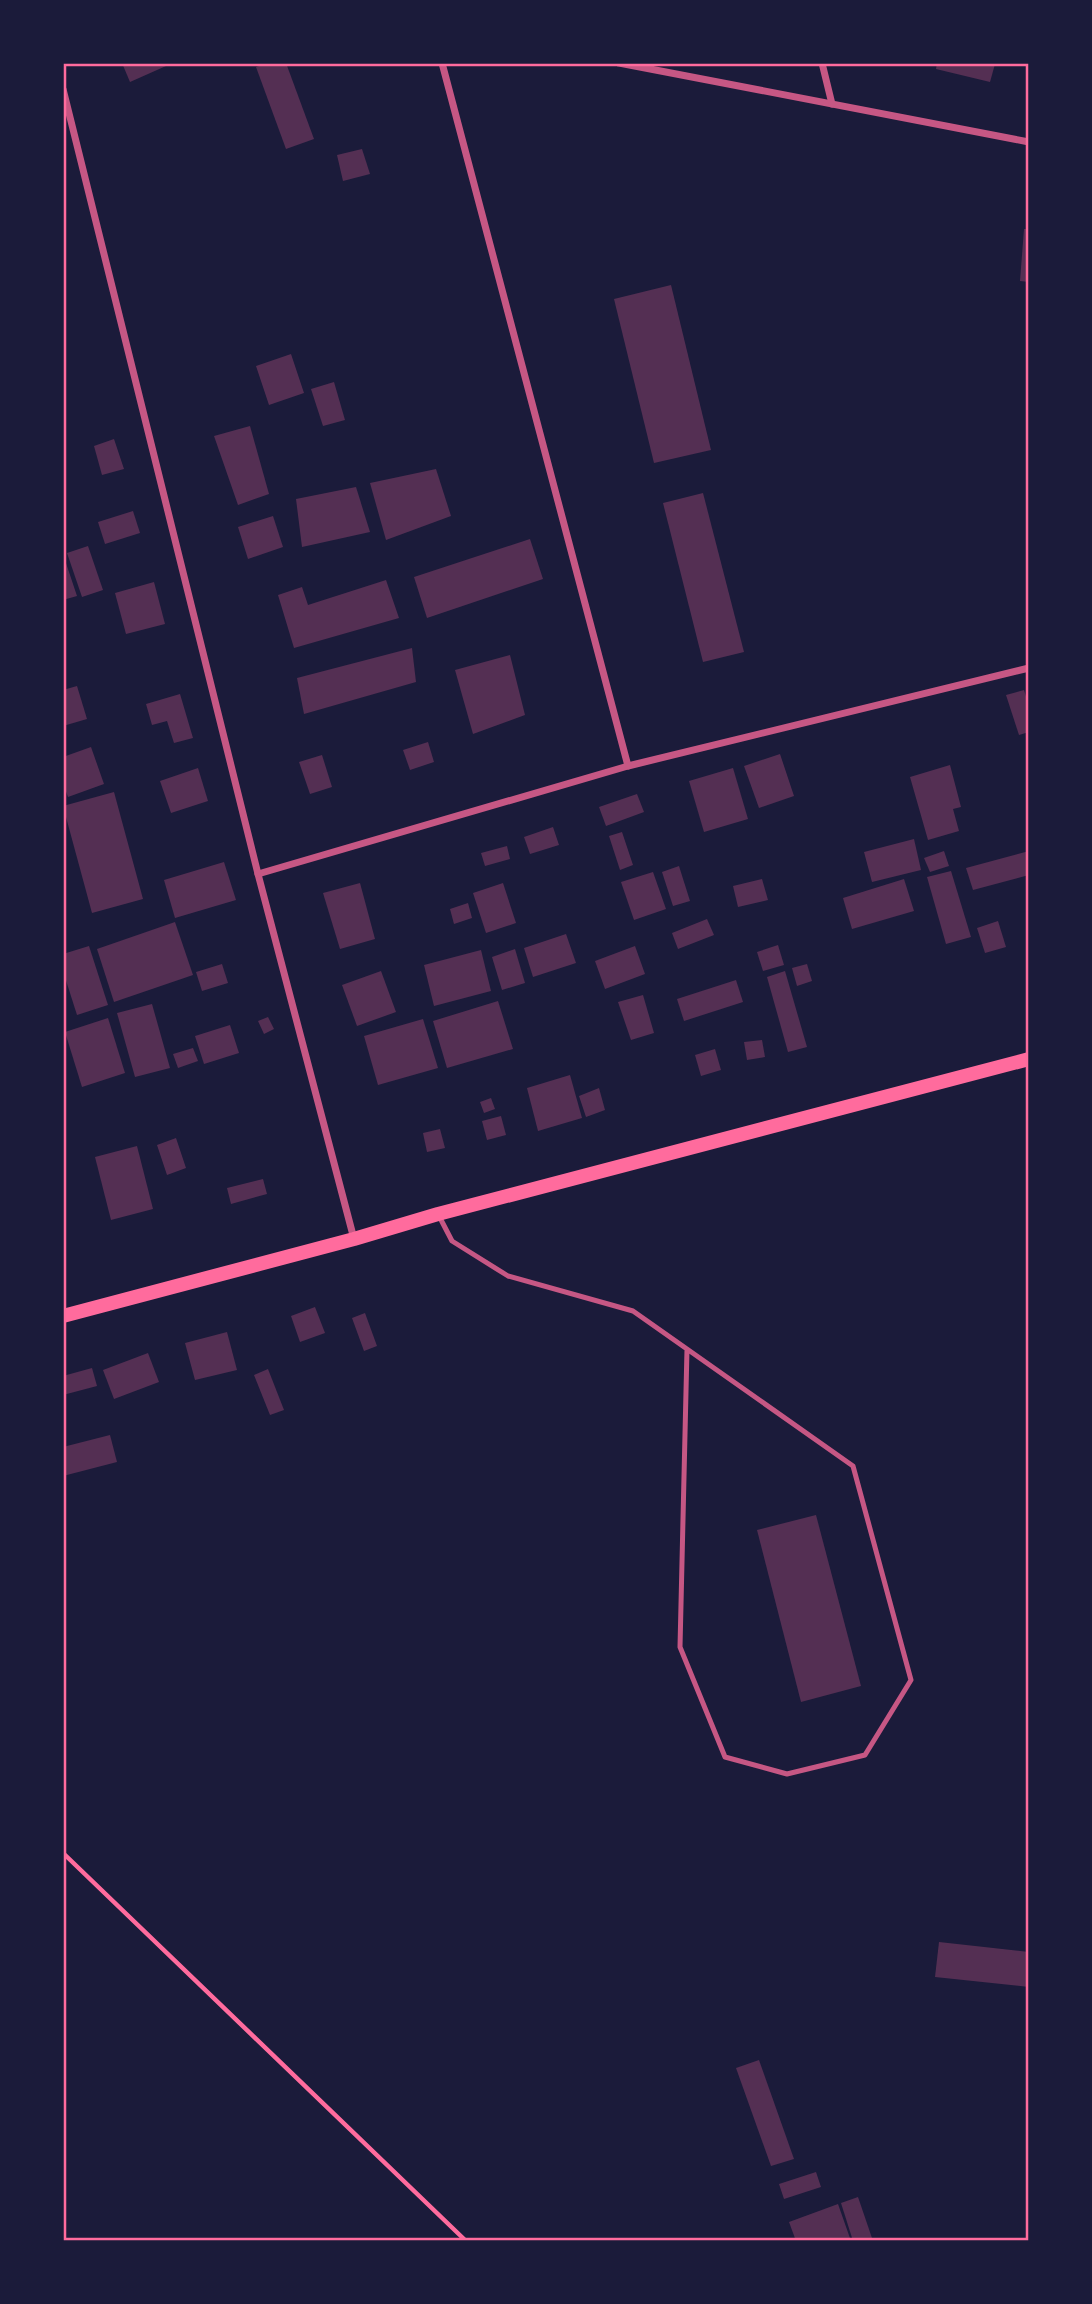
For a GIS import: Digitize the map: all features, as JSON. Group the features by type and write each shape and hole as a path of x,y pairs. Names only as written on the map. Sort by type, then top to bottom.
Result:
{"main road":[{"path":"63,1316 438,1214 1029,1059"}],"street":[{"path":"442,63 628,766"},
{"path":"619,63 1029,142"},
{"path":"822,63 832,104"},
{"path":"63,89 258,874 354,1239"},
{"path":"258,874 628,766 1029,668"}],"lane":[{"path":"438,1214 452,1241 508,1276 633,1311 687,1349 853,1466 912,1679 865,1755 787,1774 725,1757 680,1647 687,1349"}],"path":[{"path":"63,1853 466,2241"}],"building":[{"path":"122,63 165,63 166,66 130,82"},
{"path":"268,63 286,63 314,139 286,149 256,67"},
{"path":"937,63 995,64 990,82 936,69"},
{"path":"362,149 370,174 343,181 337,155"},
{"path":"1024,229 1029,229 1029,282 1020,281"},
{"path":"671,285 711,450 654,463 614,299"},
{"path":"291,354 304,393 269,405 256,366"},
{"path":"334,382 345,420 323,426 311,389"},
{"path":"250,426 269,494 238,505 214,436"},
{"path":"114,439 124,469 102,475 94,446"},
{"path":"436,469 451,516 386,540 370,483"},
{"path":"356,487 370,532 302,547 296,499"},
{"path":"703,493 744,652 703,662 663,503"},
{"path":"133,511 140,533 105,544 98,522"},
{"path":"273,516 283,547 248,559 238,527"},
{"path":"530,539 543,579 427,618 414,577"},
{"path":"88,546 103,590 82,597 67,553"},
{"path":"63,554 77,596 63,600"},
{"path":"386,580 399,618 294,648 278,595 302,587 308,605"},
{"path":"154,582 165,624 126,634 115,593"},
{"path":"412,648 416,682 304,714 297,678"},
{"path":"510,655 525,715 473,734 455,670"},
{"path":"77,686 87,719 63,726 63,690"},
{"path":"1024,690 1029,706 1029,732 1019,735 1006,695"},
{"path":"180,694 193,738 174,743 167,721 152,725 146,704"},
{"path":"428,742 434,762 410,770 403,750"},
{"path":"91,747 104,784 68,797 63,783 63,757"},
{"path":"780,754 794,796 759,808 744,766"},
{"path":"322,755 332,787 310,794 299,762"},
{"path":"950,765 961,807 953,809 959,831 928,840 910,777"},
{"path":"198,768 208,801 171,813 160,781"},
{"path":"733,768 748,819 704,832 689,781"},
{"path":"114,792 143,899 92,913 63,806"},
{"path":"637,794 644,812 606,826 599,807"},
{"path":"553,827 559,845 530,854 524,837"},
{"path":"622,832 633,865 620,870 609,836"},
{"path":"914,839 921,870 872,882 864,852"},
{"path":"507,846 510,859 485,866 481,853"},
{"path":"944,851 949,866 930,872 924,858"},
{"path":"1029,851 1029,875 973,890 966,868"},
{"path":"224,862 236,900 175,918 164,880"},
{"path":"679,866 690,901 673,906 662,872"},
{"path":"951,871 971,937 946,944 927,877"},
{"path":"653,872 666,909 634,920 621,882"},
{"path":"762,879 768,900 738,907 733,886"},
{"path":"904,879 914,911 852,929 843,898"},
{"path":"360,883 375,939 340,949 323,893"},
{"path":"503,883 516,923 486,933 473,893"},
{"path":"468,903 472,918 454,924 450,909"},
{"path":"707,919 714,935 678,949 672,933"},
{"path":"998,921 1006,947 985,953 977,928"},
{"path":"175,922 193,975 114,1002 97,949"},
{"path":"566,934 576,963 533,977 524,948"},
{"path":"778,945 784,965 763,971 757,952"},
{"path":"89,946 108,1005 77,1015 63,971 63,954"},
{"path":"635,946 645,974 605,989 595,961"},
{"path":"515,949 525,983 502,990 492,957"},
{"path":"481,950 491,991 434,1006 424,965"},
{"path":"222,964 228,983 202,991 196,972"},
{"path":"807,964 812,981 797,986 792,968"},
{"path":"381,971 396,1012 357,1026 342,985"},
{"path":"785,971 807,1047 788,1052 767,977"},
{"path":"736,980 743,1002 684,1021 677,999"},
{"path":"643,995 654,1033 631,1040 618,1002"},
{"path":"498,1001 513,1049 447,1068 433,1021"},
{"path":"152,1004 170,1068 135,1077 117,1013"},
{"path":"268,1017 274,1029 264,1034 258,1021"},
{"path":"108,1018 125,1073 82,1087 65,1032"},
{"path":"423,1019 438,1068 378,1085 364,1036"},
{"path":"230,1025 239,1053 204,1064 195,1036"},
{"path":"762,1040 765,1057 747,1060 744,1042"},
{"path":"193,1048 198,1061 178,1068 173,1054"},
{"path":"715,1049 721,1070 701,1076 695,1055"},
{"path":"570,1075 582,1118 538,1131 527,1088"},
{"path":"599,1088 605,1110 586,1117 579,1096"},
{"path":"491,1098 495,1109 484,1113 480,1102"},
{"path":"501,1116 506,1135 487,1140 482,1121"},
{"path":"440,1129 445,1148 427,1152 423,1133"},
{"path":"176,1138 186,1168 167,1175 157,1145"},
{"path":"137,1146 153,1209 111,1220 95,1157"},
{"path":"263,1179 267,1194 231,1204 227,1188"},
{"path":"315,1307 325,1333 300,1342 291,1316"},
{"path":"365,1313 377,1346 364,1351 352,1318"},
{"path":"227,1332 237,1370 195,1380 185,1343"},
{"path":"148,1353 159,1382 114,1399 103,1370"},
{"path":"92,1368 97,1386 63,1395 63,1376"},
{"path":"268,1369 284,1410 270,1415 254,1375"},
{"path":"110,1435 117,1462 63,1476 63,1447"},
{"path":"816,1515 861,1686 801,1702 757,1530"},
{"path":"939,1942 1029,1952 1029,1987 935,1977"},
{"path":"759,2060 794,2159 771,2166 736,2068"},
{"path":"816,2172 821,2187 784,2199 779,2184"},
{"path":"858,2197 873,2241 853,2241 841,2203"},
{"path":"838,2204 851,2241 796,2241 789,2222"}]}
